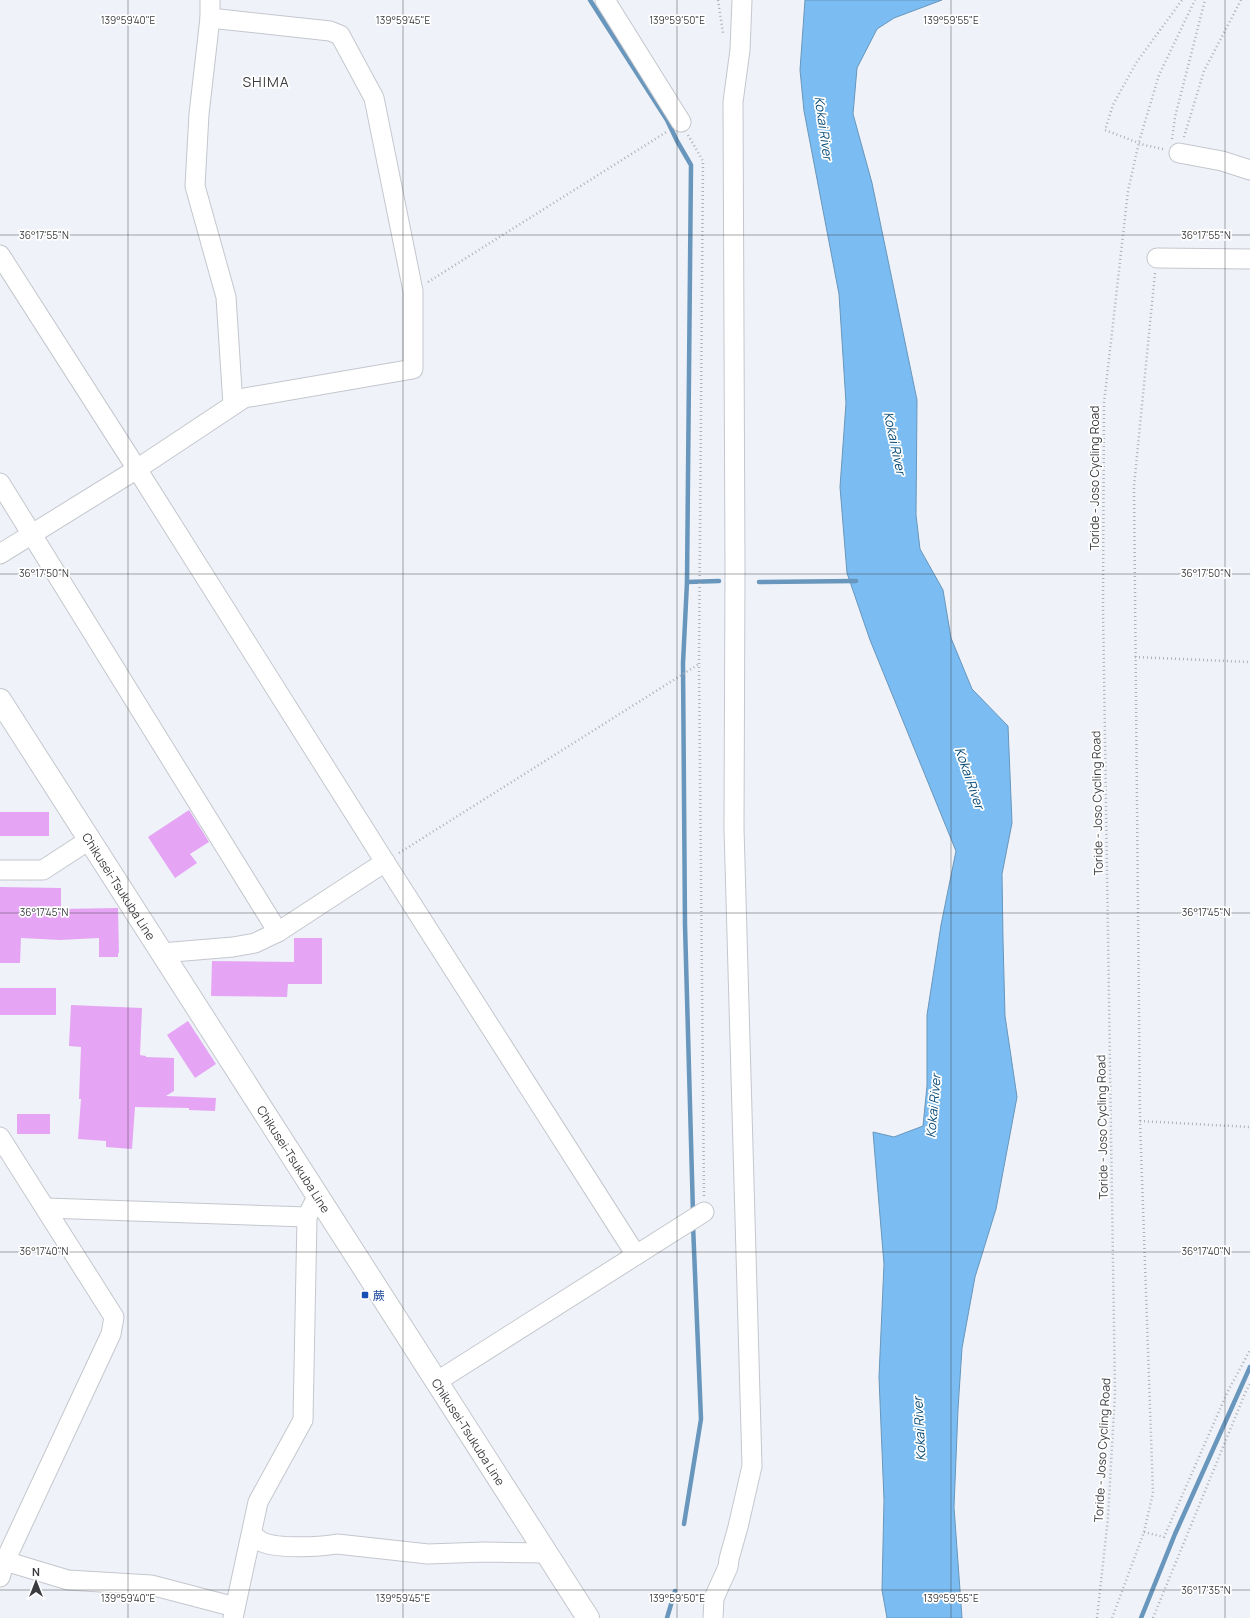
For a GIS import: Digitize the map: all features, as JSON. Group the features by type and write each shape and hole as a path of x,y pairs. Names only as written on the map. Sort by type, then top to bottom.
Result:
{"main road":[{"name":"Chikusei-Tsukuba Line","path":"0,700 588,1618"}],"street":[{"path":"605,0 681,122"},
{"path":"713,1618 714,1598 728,1567 752,1466 734,828 735,561 733,102 740,50 742,0"},
{"path":"0,554 137,469 234,405 244,398 413,369 413,292 374,98 340,35 330,31 210,9 199,114 195,186 226,297 234,405"},
{"path":"1174,152 1216,160 1250,170"},
{"path":"0,255 137,469 384,862 636,1255"},
{"path":"1157,258 1250,259"},
{"path":"0,483 278,932"},
{"path":"0,870 43,870 90,840"},
{"path":"161,953 233,948 255,943 278,932 384,862"},
{"path":"0,1137 114,1317 111,1334 3,1569 68,1580 151,1585 234,1612 258,1502 303,1420 307,1217 317,1197"},
{"path":"46,1208 307,1217"},
{"path":"436,1382 697,1217"},
{"path":"252,1535 264,1542 283,1546 337,1544 428,1554 485,1552 546,1553"}],"path":[{"path":"1174,152 1144,145 1105,130 1113,105 1136,63 1182,0"},
{"name":"Toride - Joso Cycling Road","path":"1097,1618 1108,1518 1115,1393 1103,608 1104,403 1128,191 1139,142 1159,75 1195,0"},
{"path":"1174,152 1175,117 1205,0"},
{"path":"1174,152 1204,71 1241,0"},
{"path":"681,122 703,161 697,1217"},
{"path":"413,292 664,133"},
{"path":"1112,1618 1144,1532 1153,1493 1140,1121 1134,486 1157,258"},
{"path":"1135,657 1250,662"},
{"path":"384,862 699,663"},
{"path":"1140,1121 1250,1127"},
{"path":"1144,1532 1164,1537 1227,1393 1250,1350"},
{"path":"1153,1618 1182,1543 1250,1384"}],"water":[{"name":"Kokai River","path":"805,0 942,0 894,18 877,29 857,68 853,114 872,183 917,400 916,515 920,549 943,590 951,638 972,689 1008,726 1012,823 1002,874 1003,940 1005,1016 1017,1097 996,1209 975,1277 962,1348 954,1507 962,1618 887,1618 882,1590 884,1500 879,1377 884,1264 873,1132 894,1137 923,1126 927,1086 927,1015 941,925 956,851 870,640 847,573 840,487 846,403 839,294 804,111 800,70"}],"building":[{"path":"189,810 209,842 190,854 197,863 175,878 148,837"},
{"path":"0,812 49,812 49,836 0,836"},
{"path":"0,887 61,888 61,909 118,908 118,957 99,957 99,938 60,940 21,938 20,963 0,963"},
{"path":"294,938 322,938 322,984 288,984 287,997 211,996 212,961 294,962"},
{"path":"0,988 56,988 56,1015 0,1015"},
{"path":"71,1005 142,1008 140,1055 146,1057 174,1058 174,1091 166,1096 216,1098 215,1111 189,1110 189,1108 135,1107 132,1149 106,1147 106,1141 78,1139 81,1099 79,1099 81,1047 69,1046"},
{"path":"188,1021 216,1064 195,1078 167,1035"},
{"path":"17,1114 50,1114 50,1134 17,1134"}],"waterway":[{"path":"590,0 667,120 691,165 687,582 683,663 685,925 693,1213"},
{"path":"687,582 719,581"},
{"path":"759,582 856,581"},
{"path":"684,1524 701,1419 693,1225"},
{"path":"1141,1618 1175,1534 1250,1367"},
{"path":"667,1618 675,1591"}],"place":[{"name":"蕨","path":"365,1295"}],"district":[{"name":"SHIMA","path":"266,81"}]}
